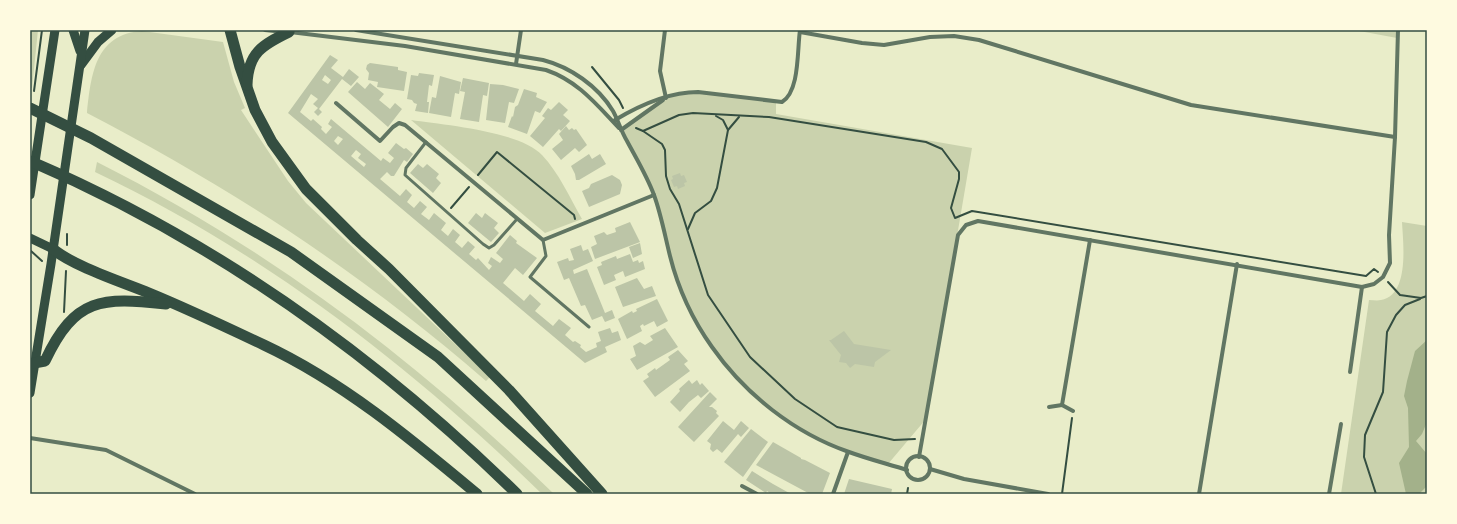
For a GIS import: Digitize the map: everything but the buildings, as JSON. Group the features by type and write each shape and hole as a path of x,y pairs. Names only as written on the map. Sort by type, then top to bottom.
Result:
{"highway":[{"path":"230,30 247,92 255,110 272,142 306,190 389,269 509,390 602,494"},
{"path":"247,92 248,71 255,54 265,44 289,31"},
{"path":"30,108 132,160 290,252 438,357 587,494"},
{"path":"30,161 147,219 277,296 322,328 418,404 517,494"},
{"path":"53,249 72,260 267,346 351,396 390,423 477,494"},
{"path":"32,363 45,361 58,335 68,322 83,311 106,302 131,300 177,305"}],"main road":[{"path":"30,195 54,30"},
{"path":"72,30 80,62"},
{"path":"30,393 32,363 57,226 84,30"},
{"path":"80,62 98,42 112,30"},
{"path":"30,238 53,249"}],"street":[{"path":"265,30 289,31 373,41 461,55 541,68 567,79 580,88 614,120 621,130 654,195 671,259 686,303 711,346 737,377 766,406 808,434 848,452 907,470 913,479 920,480 927,476 930,469 926,459 919,457 910,460 907,470"},
{"path":"356,30 374,31 547,61 572,72 587,82 608,104 614,120"},
{"path":"516,64 521,30"},
{"path":"665,30 660,71 666,98"},
{"path":"919,457 958,235 962,228 966,225 978,221 1237,264 1362,287 1374,284 1383,277 1390,263 1389,235 1395,137 1398,30"},
{"path":"373,41 374,31"},
{"path":"614,120 640,106 681,93 698,92 776,102 786,99 793,89 800,31 862,43 884,45 930,37 954,36 979,40 1192,105 1395,137"},
{"path":"423,49 425,41"},
{"path":"461,55 462,47"},
{"path":"490,60 491,52"},
{"path":"567,79 572,72"},
{"path":"580,88 587,82"},
{"path":"621,130 666,98"},
{"path":"336,103 380,141 393,126 399,123 406,125 543,240 654,195"},
{"path":"1062,405 1090,240"},
{"path":"1199,494 1237,264"},
{"path":"1350,372 1362,287"},
{"path":"1049,408 1062,405 1073,411"},
{"path":"1329,494 1341,424"},
{"path":"30,438 106,450 195,494"},
{"path":"833,494 848,452"},
{"path":"930,469 964,480 1048,494"},
{"path":"742,486 757,494"}],"lane":[{"path":"426,142 406,168 406,175 489,248 494,245 517,219"},
{"path":"543,240 546,256 530,277 589,327"}],"path":[{"path":"39,58 42,30"},
{"path":"592,67 619,100 623,108"},
{"path":"644,131 679,115 693,113 769,117 926,142 942,149 958,172 959,179 951,208 955,218 972,211 1366,276 1374,269 1400,295 1421,298"},
{"path":"713,115 723,120 728,130"},
{"path":"688,228 695,213 711,201 717,188 728,130 740,116"},
{"path":"636,128 644,131 662,144 665,150 666,176 670,189 679,204 688,228 708,295 750,357 795,399 837,427 894,440 923,439"},
{"path":"447,212 497,152 574,215 578,226"},
{"path":"66,270 64,318 68,322"},
{"path":"1376,494 1364,457 1365,435 1383,392 1387,332 1396,315 1405,305 1427,296"},
{"path":"1062,494 1073,411"},
{"path":"907,494 908,488"}],"shaded area":[{"path":"30,30 38,30 32,88 30,87"},
{"path":"1354,30 1397,30 1397,38"},
{"path":"142,31 223,42 234,82 245,108 241,110 288,181 306,203 490,377 486,381 392,304 295,235 194,172 87,113 94,71 98,59 105,48 114,40 126,34"},
{"path":"692,92 776,102 776,114 972,148 926,419 888,464 848,452 808,434 766,406 737,377 711,346 685,303 654,195 621,130 666,98"},
{"path":"411,120 480,130 516,140 531,147 542,155 554,170 582,219 545,233"},
{"path":"97,162 161,196 222,232 339,310 448,398 502,445 554,494 542,494 492,446 440,400 387,356 332,314 217,238 157,203 95,172"},
{"path":"1402,222 1427,226 1427,494 1341,494 1369,300 1381,300 1390,296 1397,289 1403,267"},
{"path":"1427,340 1427,422 1422,434 1416,441 1427,454 1427,486 1419,494 1406,494 1399,463 1409,447 1408,408 1404,396 1415,351"}]}
